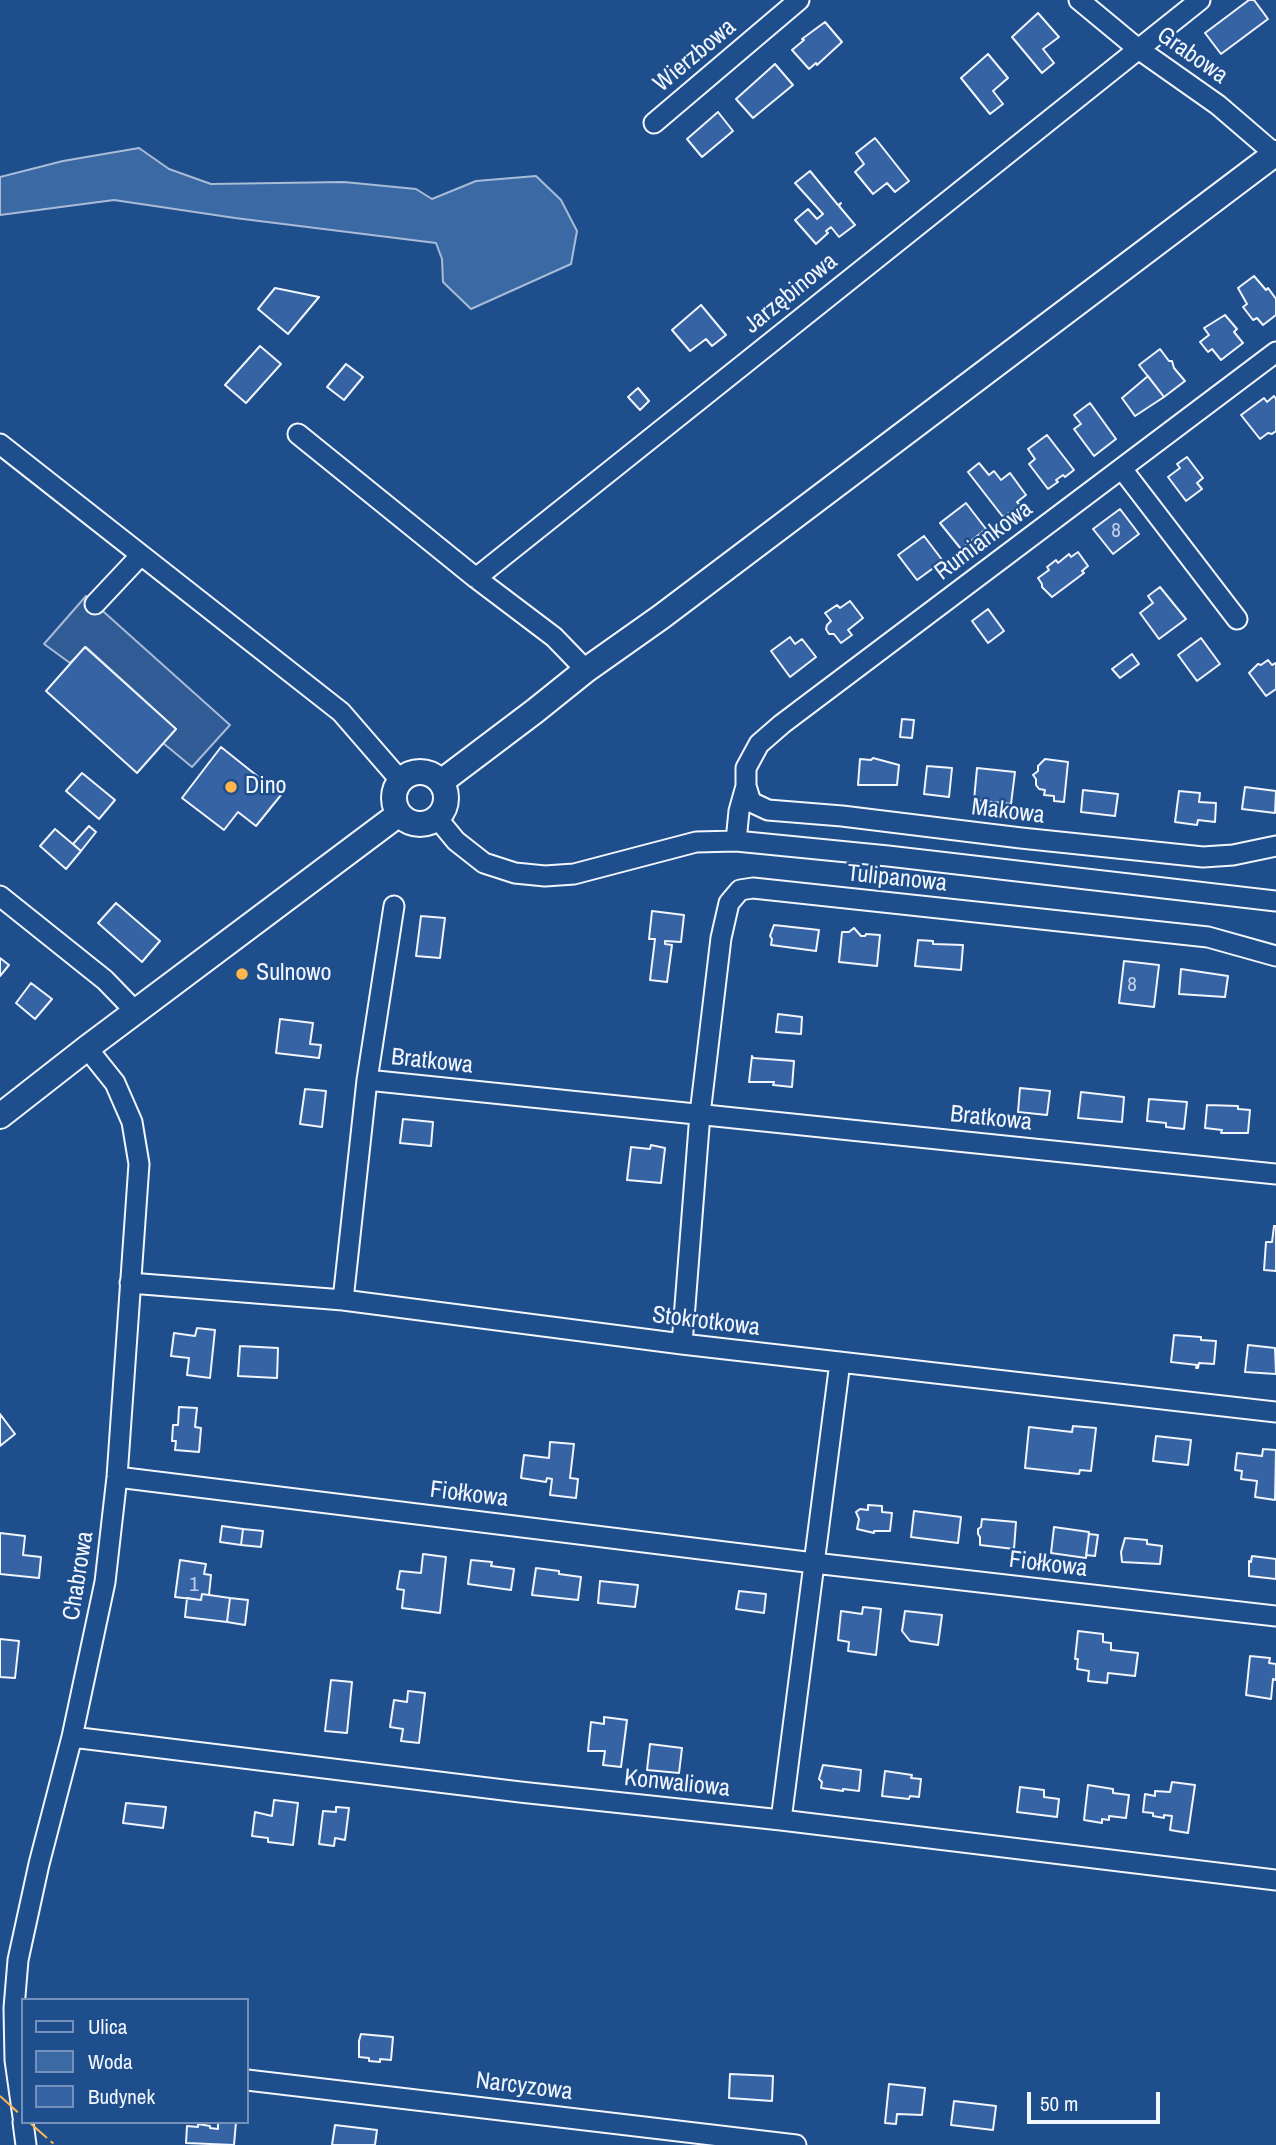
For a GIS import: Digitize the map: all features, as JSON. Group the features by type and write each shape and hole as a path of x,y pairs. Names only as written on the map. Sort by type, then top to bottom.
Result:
{"main road":[{"path":"441,782 586,670 661,617 1276,153"},
{"path":"426,772 441,782 446,797 442,812 437,818 421,825 413,824 398,814 393,800 394,793 400,780 408,774 426,772"},
{"path":"0,1116 398,814"}],"street":[{"name":"Wierzbowa","path":"654,123 799,0"},
{"name":"Grabowa","path":"1079,0 1138,48 1218,105 1276,153"},
{"name":"Jarzębinowa","path":"476,578 1200,0"},
{"name":"Rumiankowa","path":"736,841 739,811 746,786 746,768 759,744 1276,352"},
{"path":"298,434 476,578 554,637 586,670"},
{"path":"0,444 341,712 400,780"},
{"path":"1122,469 1237,619"},
{"path":"95,604 141,555"},
{"name":"Makowa","path":"746,786 751,802 768,810 1203,857 1233,855 1276,846"},
{"path":"437,818 456,841 484,863 515,873 545,876 573,874 696,842 736,841 1276,901"},
{"name":"Tulipanowa","path":"700,1114 721,938 729,903 740,890 753,888 1208,937 1276,956"},
{"path":"0,897 106,980 136,1012"},
{"path":"343,1300 368,1080 394,906"},
{"name":"Chabrowa","path":"21,2088 14,2008 18,1959 72,1737 105,1582 117,1477 139,1164 132,1122 115,1083 87,1048"},
{"name":"Bratkowa","path":"368,1080 1276,1174"},
{"path":"682,1344 700,1114"},
{"name":"Stokrotkowa","path":"130,1283 343,1300 682,1344 1276,1412"},
{"path":"782,1820 840,1362"},
{"name":"Fiołkowa","path":"117,1477 814,1563 1276,1616"},
{"name":"Konwaliowa","path":"72,1737 1276,1880"},
{"name":"Narcyzowa","path":"248,2080 796,2145"},
{"path":"23,2124 26,2145"}],"shaded area":[{"path":"86,596 230,725 192,767 163,743 176,729 86,647 70,663 44,644"}],"water":[{"path":"139,148 169,169 211,184 344,182 416,189 432,199 476,181 536,176 561,200 577,231 571,264 471,309 443,282 442,259 436,243 114,200 0,215 0,177 63,161"}],"building":[{"path":"1249,0 1254,0 1268,19 1221,54 1205,33"},
{"path":"1038,13 1059,37 1043,49 1054,63 1042,73 1012,37"},
{"path":"825,22 842,42 809,69 792,50"},
{"path":"988,54 1008,78 993,91 1003,104 990,114 961,78"},
{"path":"775,64 793,85 753,118 736,99"},
{"path":"718,112 733,131 702,157 687,139"},
{"path":"875,138 909,181 895,192 887,183 873,194 855,172 864,164 856,153"},
{"path":"810,171 838,205 841,203 839,206 855,225 839,237 831,227 816,244 795,220 808,209 817,219 823,214 795,183"},
{"path":"1254,276 1276,299 1276,315 1263,325 1257,318 1253,320 1243,307 1247,304 1238,288"},
{"path":"275,288 319,297 288,334 258,309"},
{"path":"701,305 726,335 712,346 706,339 690,351 672,330"},
{"path":"1225,315 1237,329 1234,332 1243,343 1221,360 1212,349 1208,352 1200,342 1209,335 1204,328"},
{"path":"260,346 281,364 246,403 225,385"},
{"path":"1160,349 1185,381 1164,397 1139,365"},
{"path":"346,364 363,377 344,400 327,387"},
{"path":"1148,376 1164,397 1135,416 1122,398"},
{"path":"638,388 649,401 640,410 628,397"},
{"path":"1274,396 1276,431 1260,439 1241,415 1264,398 1267,402"},
{"path":"1090,403 1116,439 1094,456 1074,429 1081,424 1074,415"},
{"path":"1047,435 1074,470 1056,480 1058,482 1048,489 1029,464 1035,459 1028,449"},
{"path":"1187,457 1203,478 1197,483 1202,489 1186,501 1168,477 1180,468 1177,464"},
{"path":"979,463 989,475 994,471 1001,480 1010,473 1026,495 1017,502 1020,505 1003,517 968,472"},
{"path":"966,503 986,529 961,549 940,523"},
{"path":"1120,509 1139,534 1113,554 1093,529"},
{"path":"924,536 943,561 917,580 898,555"},
{"path":"1078,552 1088,566 1082,571 1084,573 1052,597 1042,587 1038,578 1049,570 1047,567 1056,560 1058,563 1069,554 1071,557"},
{"path":"1160,587 1186,619 1159,639 1140,613 1153,603 1148,596"},
{"path":"850,601 863,618 848,630 852,635 841,643 826,629 831,621 825,613"},
{"path":"988,609 1004,631 988,643 972,621"},
{"path":"790,637 795,644 802,639 816,657 790,677 771,651"},
{"path":"1201,638 1220,664 1197,681 1178,655"},
{"path":"85,647 176,729 137,773 46,691"},
{"path":"1132,654 1139,664 1120,678 1112,669"},
{"path":"1268,660 1272,665 1276,663 1276,689 1266,696 1249,673 1258,664"},
{"path":"902,719 914,720 912,738 900,737"},
{"name":"Dino","path":"221,747 281,795 256,826 238,812 224,830 182,798"},
{"path":"873,758 899,765 897,785 858,785 860,759"},
{"path":"1045,759 1068,762 1064,802 1054,801 1054,796 1044,795 1045,790 1036,785 1033,775"},
{"path":"927,766 952,768 949,797 924,794"},
{"path":"977,768 1015,772 1011,804 974,800"},
{"path":"82,773 115,800 99,819 66,791"},
{"path":"1245,787 1276,791 1275,813 1242,809"},
{"path":"1083,790 1118,794 1115,816 1081,812"},
{"path":"1179,791 1200,793 1199,802 1216,803 1215,822 1198,820 1197,825 1175,822"},
{"path":"89,826 96,832 81,851 73,844"},
{"path":"55,829 81,851 66,869 40,846"},
{"path":"116,903 160,941 142,962 98,923"},
{"path":"652,911 684,915 681,942 665,941 665,944 672,945 667,982 650,980 655,939 649,939"},
{"path":"421,916 445,918 440,958 416,956"},
{"path":"774,925 819,930 816,951 771,945 770,936"},
{"path":"854,928 861,936 880,935 877,966 839,962 842,932 849,932"},
{"path":"918,940 933,941 933,944 963,945 961,970 915,966"},
{"path":"0,958 9,965 0,976"},
{"path":"1124,961 1159,965 1154,1007 1119,1003"},
{"path":"1181,969 1228,976 1225,997 1179,994"},
{"path":"31,983 52,999 35,1019 16,1003"},
{"path":"778,1014 802,1017 801,1034 776,1032"},
{"path":"280,1019 313,1023 310,1044 321,1045 319,1058 276,1053"},
{"path":"752,1056 794,1061 792,1087 773,1085 774,1082 749,1082"},
{"path":"1020,1088 1050,1091 1047,1115 1018,1112"},
{"path":"305,1089 326,1091 322,1127 300,1124"},
{"path":"1081,1092 1124,1097 1122,1122 1078,1118"},
{"path":"1149,1099 1187,1102 1184,1129 1147,1121"},
{"path":"1207,1105 1238,1106 1238,1109 1250,1110 1248,1133 1221,1133 1222,1130 1205,1128"},
{"path":"403,1119 433,1122 431,1146 400,1143"},
{"path":"651,1145 665,1148 661,1183 627,1180 631,1147 650,1149"},
{"path":"1274,1226 1276,1271 1264,1270 1266,1242 1272,1242"},
{"path":"197,1328 215,1330 210,1378 187,1375 189,1358 171,1356 174,1333 195,1336"},
{"path":"1174,1335 1216,1341 1214,1364 1199,1363 1196,1368 1197,1365 1171,1362"},
{"path":"1248,1345 1275,1348 1276,1374 1245,1372"},
{"path":"240,1346 278,1348 277,1378 238,1376"},
{"path":"179,1407 197,1408 195,1427 201,1428 199,1452 175,1450 176,1441 172,1441 173,1425 178,1425"},
{"path":"0,1414 15,1434 0,1446"},
{"path":"1073,1426 1096,1428 1091,1471 1080,1470 1079,1474 1025,1468 1029,1427 1072,1432"},
{"path":"1156,1436 1191,1440 1188,1465 1153,1461"},
{"path":"550,1442 574,1444 570,1478 578,1479 576,1498 550,1495 552,1479 547,1478 546,1482 521,1478 524,1455 549,1458"},
{"path":"1263,1449 1276,1450 1275,1500 1255,1497 1257,1481 1241,1479 1242,1471 1235,1470 1237,1453 1262,1456"},
{"path":"868,1505 882,1506 882,1512 892,1513 890,1531 874,1533 857,1529 859,1519 856,1512 860,1509 868,1510"},
{"path":"914,1511 961,1517 958,1543 911,1537"},
{"path":"982,1519 1016,1522 1014,1549 980,1545 978,1529"},
{"path":"222,1526 243,1529 241,1545 220,1542"},
{"path":"1054,1527 1089,1532 1086,1558 1051,1553"},
{"path":"243,1529 263,1531 261,1547 241,1545"},
{"path":"0,1533 25,1536 23,1555 41,1557 39,1578 0,1574"},
{"path":"1089,1534 1098,1535 1095,1556 1086,1555"},
{"path":"1125,1538 1147,1540 1147,1544 1162,1546 1160,1564 1122,1562 1121,1552"},
{"path":"423,1554 446,1557 440,1613 402,1608 404,1590 397,1589 400,1571 421,1573"},
{"path":"1252,1556 1276,1559 1276,1579 1249,1576 1249,1561 1251,1562"},
{"path":"180,1560 206,1564 204,1574 211,1575 209,1595 202,1594 201,1600 175,1597"},
{"path":"471,1560 492,1562 491,1566 514,1569 511,1590 468,1584"},
{"path":"536,1568 581,1577 578,1600 532,1595"},
{"path":"600,1581 638,1585 635,1607 598,1603"},
{"path":"739,1591 766,1594 764,1613 736,1609"},
{"path":"202,1594 230,1598 227,1622 185,1617 187,1598 201,1600"},
{"path":"230,1598 248,1600 245,1625 227,1622"},
{"path":"863,1607 881,1609 876,1655 848,1651 849,1642 838,1640 841,1611 862,1614"},
{"path":"905,1611 942,1615 938,1645 910,1641 902,1631"},
{"path":"1078,1631 1103,1634 1103,1642 1111,1643 1111,1650 1138,1653 1135,1676 1108,1673 1107,1683 1088,1681 1089,1671 1077,1669 1078,1659 1075,1659"},
{"path":"0,1639 19,1641 15,1678 0,1677"},
{"path":"1250,1656 1270,1658 1269,1663 1276,1664 1276,1680 1273,1679 1271,1699 1246,1695"},
{"path":"331,1680 352,1682 347,1733 325,1731"},
{"path":"408,1691 425,1693 419,1743 401,1741 403,1729 390,1727 394,1700 407,1702"},
{"path":"604,1717 627,1720 621,1767 603,1765 605,1751 588,1751 591,1722 604,1724"},
{"path":"650,1744 682,1748 679,1773 647,1770"},
{"path":"823,1765 861,1770 859,1791 821,1788 822,1782 819,1779"},
{"path":"885,1771 921,1779 919,1797 910,1796 909,1799 882,1796"},
{"path":"1172,1782 1195,1785 1188,1833 1170,1830 1172,1816 1164,1815 1164,1818 1143,1812 1145,1794 1155,1796 1155,1791 1170,1792"},
{"path":"1088,1785 1129,1795 1126,1818 1109,1816 1109,1820 1102,1819 1102,1823 1084,1820"},
{"path":"1020,1787 1044,1790 1044,1797 1059,1799 1057,1817 1017,1812"},
{"path":"274,1800 298,1803 293,1845 268,1842 268,1838 252,1836 255,1812 272,1816"},
{"path":"126,1803 166,1807 163,1828 123,1823"},
{"path":"336,1807 349,1808 345,1840 335,1838 334,1846 319,1844 323,1811 336,1812"},
{"path":"361,2034 393,2037 391,2060 369,2061 369,2058 359,2057"},
{"path":"730,2074 773,2076 772,2101 729,2098"},
{"path":"889,2084 925,2088 922,2115 897,2114 896,2124 885,2123"},
{"path":"954,2101 996,2106 993,2130 951,2125"},
{"path":"198,2124 218,2129 218,2124 236,2124 234,2145 186,2143 187,2126 198,2127"},
{"path":"335,2125 377,2130 375,2145 332,2145"}],"power":[{"path":"0,2096 21,2115"},
{"path":"31,2124 55,2145"}],"place":[{"name":"Dino","path":"231,787"},
{"name":"Sulnowo","path":"242,974"}]}
